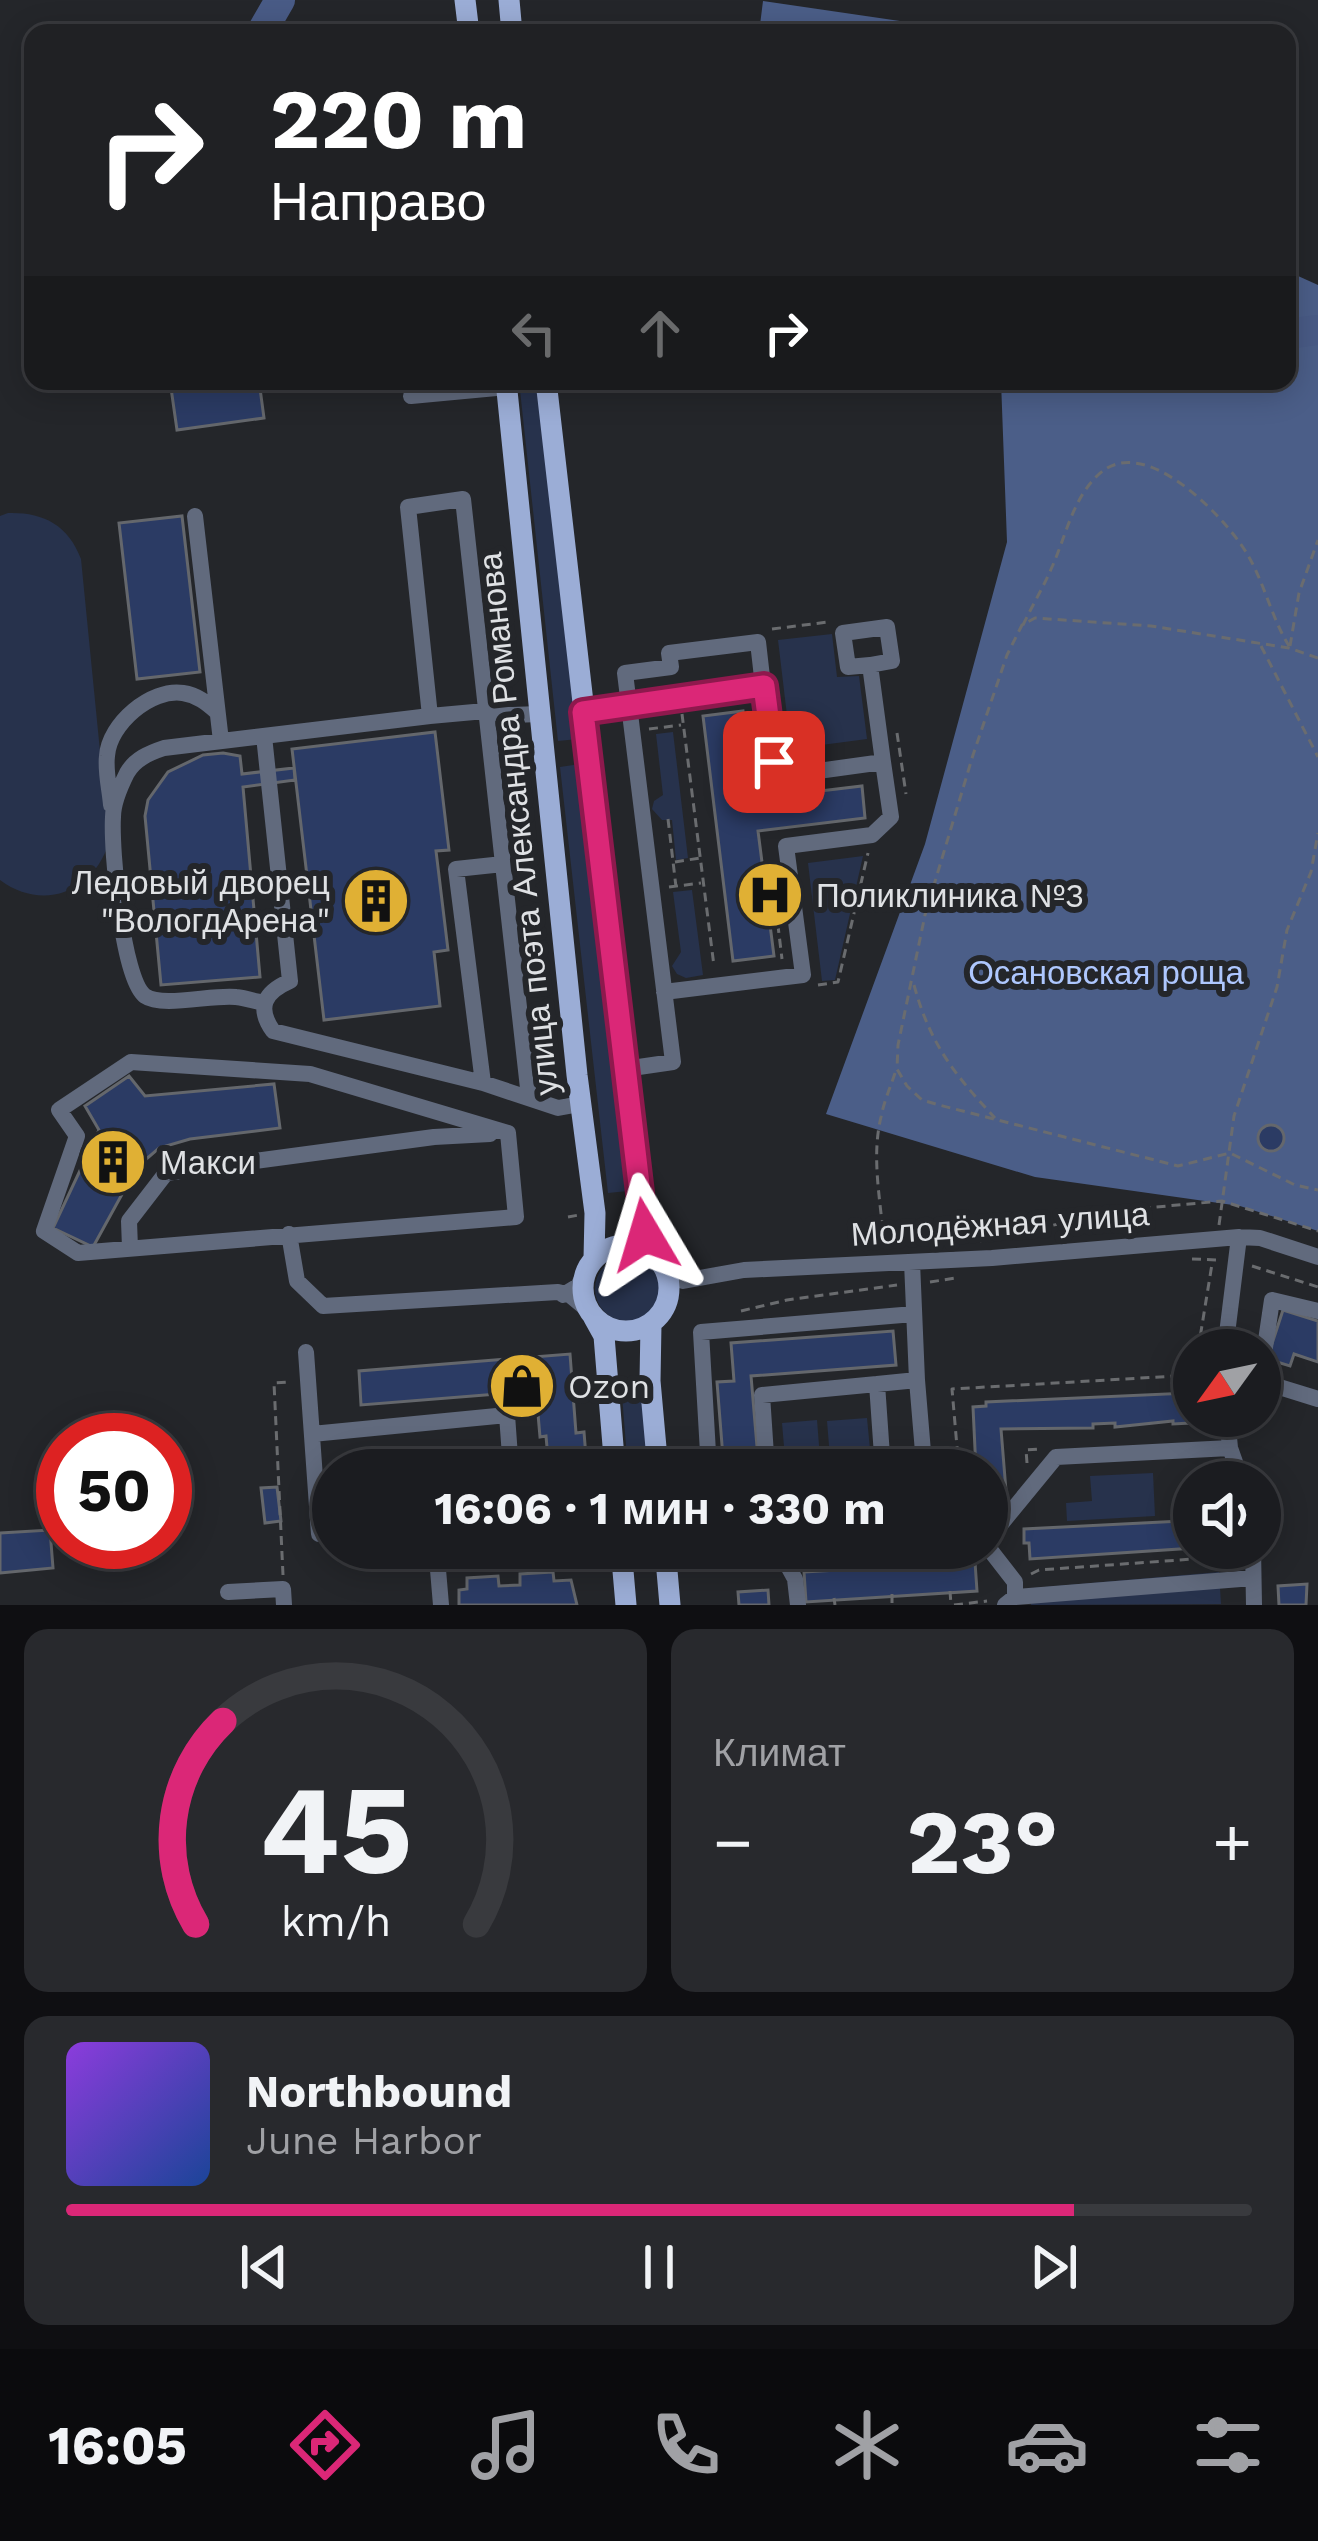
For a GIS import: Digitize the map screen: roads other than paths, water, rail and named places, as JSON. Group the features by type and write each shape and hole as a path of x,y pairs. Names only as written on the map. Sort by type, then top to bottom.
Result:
{"main road":[{"name":"улица поэта Александра Романова","path":"507,390 595,1213 589,1267"},
{"path":"548,390 645,1235 668,1277 664,1308 650,1324 634,1331 616,1331 591,1314"},
{"path":"613,1449 604,1336 583,1293 589,1267 610,1248 629,1245 668,1277"},
{"path":"650,1324 656,1449"},
{"path":"623,1569 626,1605"},
{"path":"667,1569 670,1605"}],"street":[{"path":"411,397 462,390"},
{"path":"430,716 408,506 463,499 529,1097"},
{"path":"195,516 221,741"},
{"path":"625,1069 673,1062 625,673 670,667 669,652 758,642 774,762 789,775 883,762"},
{"path":"664,992 803,975 787,846 872,835 890,817 870,665"},
{"path":"583,712 764,686"},
{"path":"217,712 199,698 174,692 149,699 110,742 106,756 129,968 144,996 158,1001 236,997 263,1003"},
{"path":"112,814 129,769 144,755 164,748 485,711 540,714"},
{"path":"264,736 290,981 271,990 263,1003 264,1018 273,1031 483,1083 558,1108 580,1104"},
{"path":"483,1083 457,869 502,864"},
{"path":"131,1061 310,1074 508,1133 516,1216 78,1253 44,1231 76,1136 58,1110 131,1061"},
{"path":"130,1248 129,1221 166,1173 434,1137 508,1133"},
{"path":"289,1234 297,1281 315,1301 332,1309 557,1292 570,1295 591,1314"},
{"path":"1228,1329 1239,1237"},
{"name":"Молодёжная улица","path":"668,1277 1239,1237 1260,1238 1318,1257"},
{"path":"911,1262 923,1449"},
{"path":"562,1295 578,1286 589,1267"},
{"path":"1318,1311 1272,1300 1260,1381 1318,1399"},
{"path":"708,1449 700,1331 914,1314"},
{"path":"306,1352 313,1449"},
{"path":"766,1449 762,1396 917,1380"},
{"path":"877,1384 882,1449"},
{"path":"312,1434 507,1414 510,1449"},
{"path":"1229,1437 1235,1461"},
{"path":"1008,1518 1056,1457 1230,1448"},
{"path":"437,1569 441,1605"},
{"path":"790,1569 799,1605"},
{"path":"1005,1569 1015,1582 1010,1601 1253,1578"},
{"path":"1253,1569 1254,1605"},
{"path":"228,1592 284,1597"}],"waterway":[{"path":"266,24 280,0"},
{"path":"1296,333 1318,330"}],"place":[{"name":"Поликлиника №3","path":"770,895"},
{"name":"Ледовый дворец \"ВологдАрена\"","path":"376,901"},
{"name":"Макси","path":"113,1162"},
{"name":"Ozon","path":"522,1386"}],"park label":[{"name":"Осановская роща","path":"1106,972"}]}
